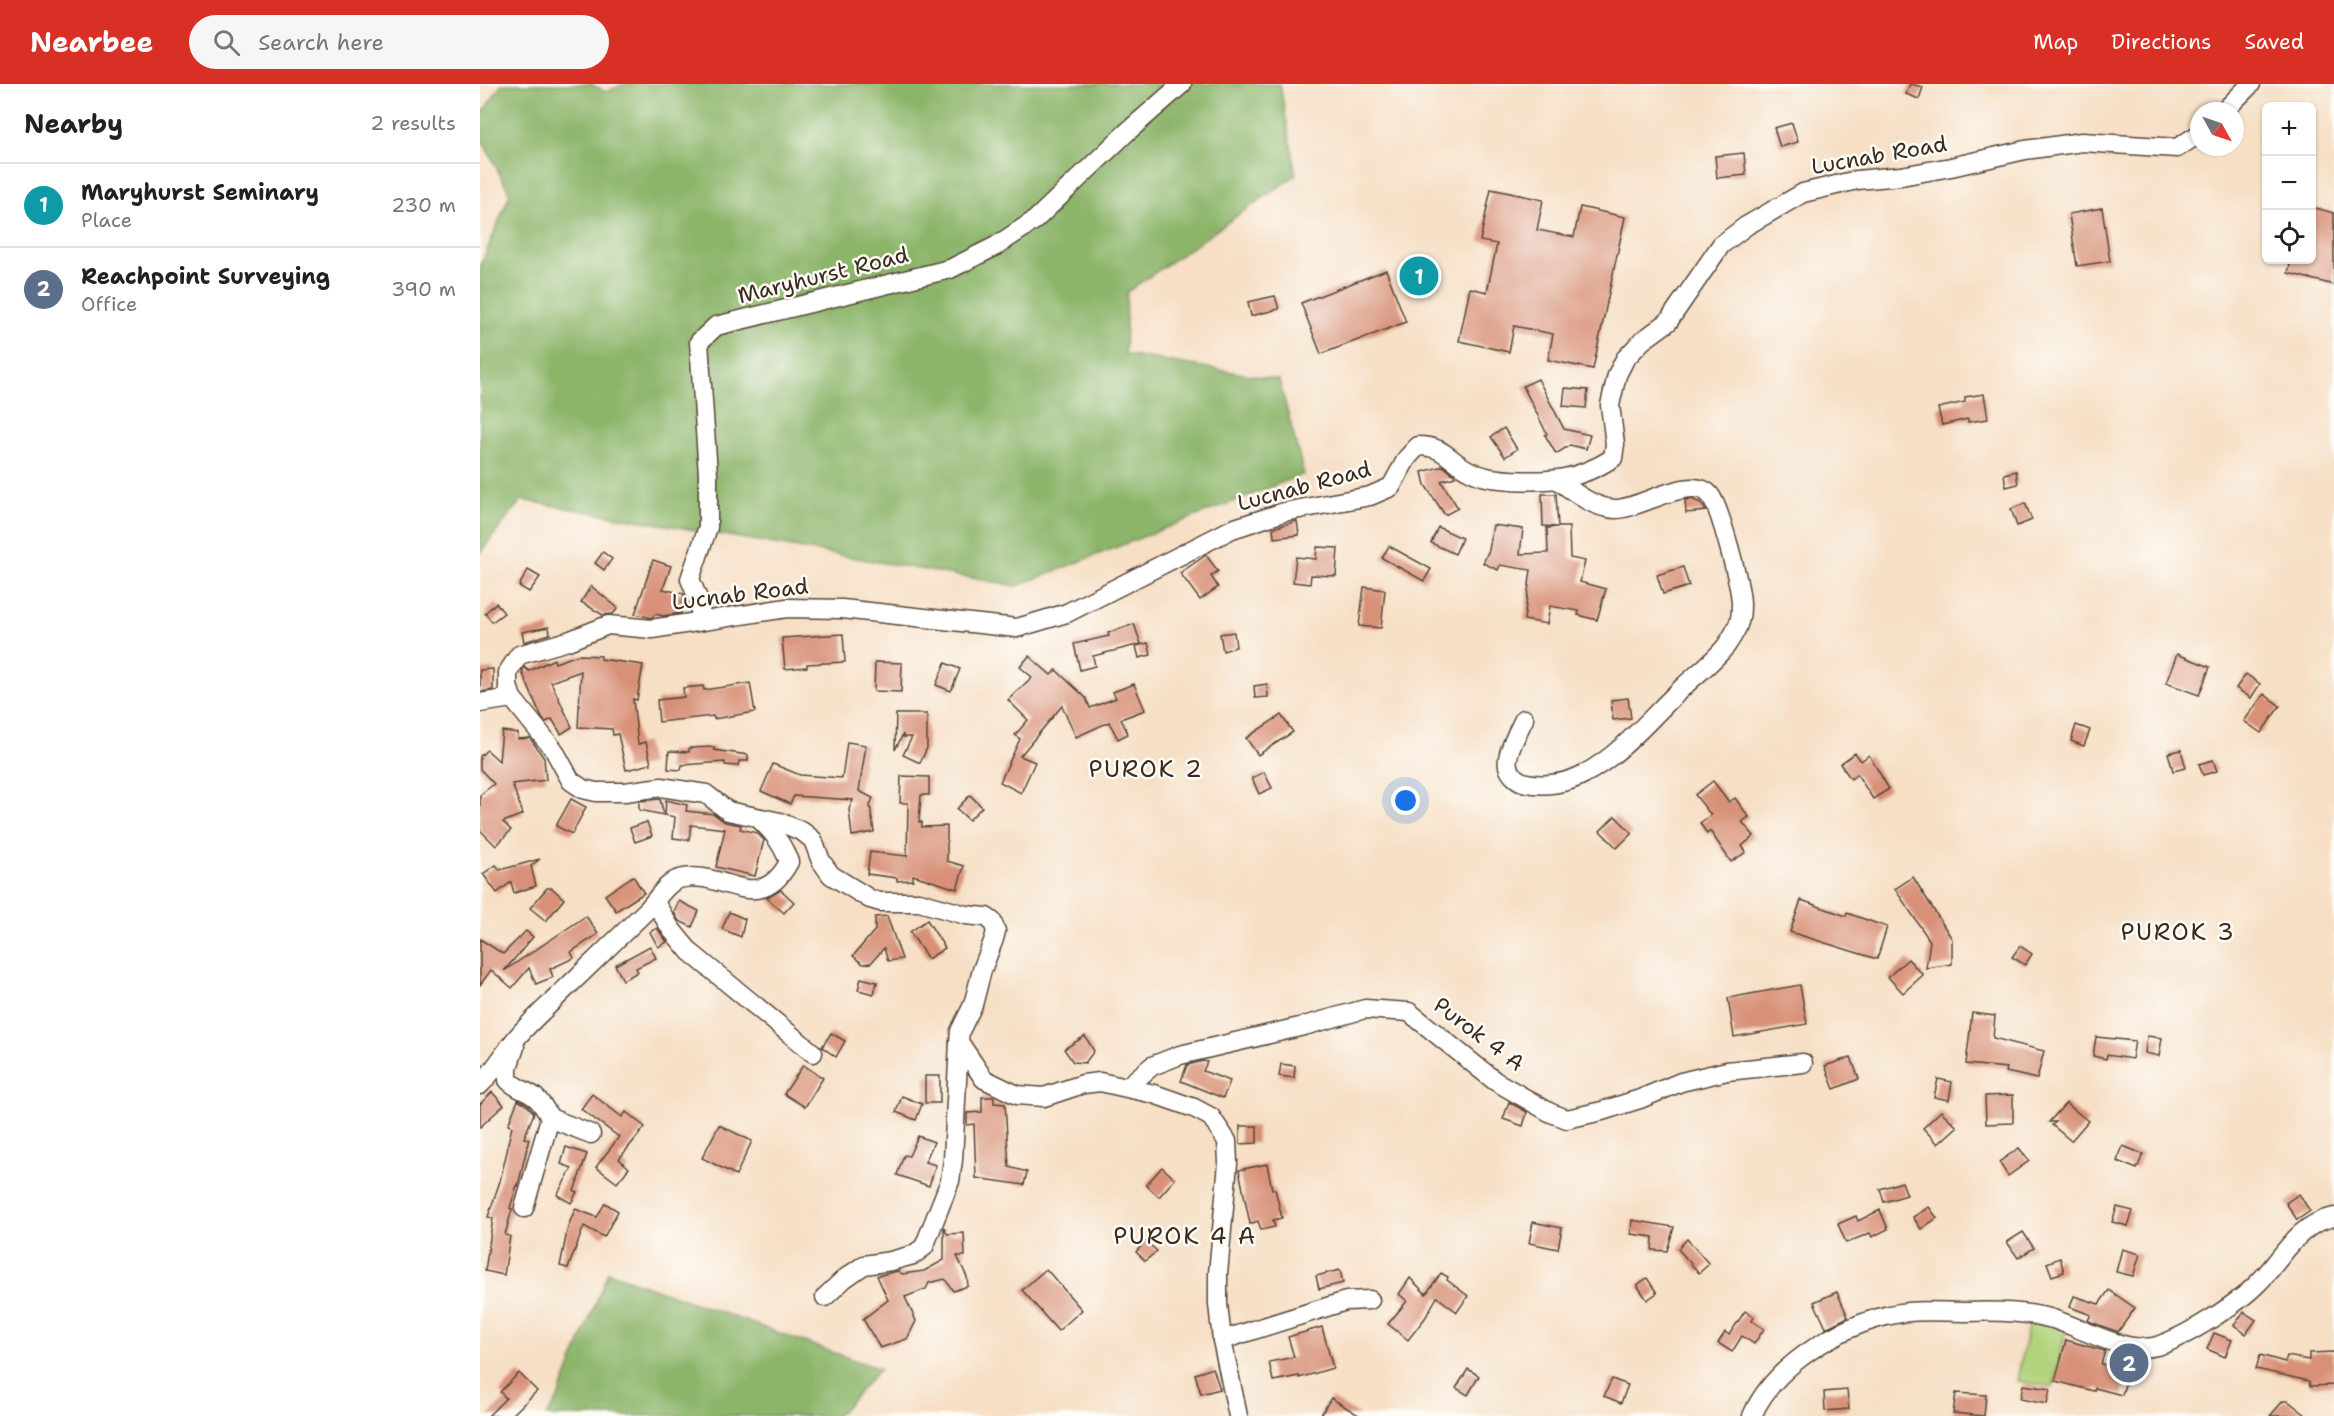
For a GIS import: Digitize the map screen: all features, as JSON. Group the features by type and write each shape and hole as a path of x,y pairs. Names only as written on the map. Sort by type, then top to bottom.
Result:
{"street":[{"name":"Maryhurst Road","path":"701,621 699,602 690,579 708,527 708,474 699,342 716,326 950,269 996,246 1035,220 1126,133 1182,84"},
{"path":"2233,102 2251,84"},
{"name":"Lucnab Road","path":"512,698 508,686 508,672 519,655 568,641 608,624 652,629 787,608 842,609 1017,628 1067,613 1232,529 1284,512 1370,496 1391,487 1407,458 1418,446 1432,446 1470,471 1491,478 1559,481 1588,472 1613,458 1616,444 1610,405 1617,375 1625,359 1642,341 1668,322 1721,244 1746,226 1803,193 1857,180 1901,176 2025,150 2082,142 2177,148 2190,140"},
{"path":"1524,719 1508,756 1508,766 1512,774 1521,782 1538,786 1582,775 1608,759 1725,647 1739,624 1742,603 1735,573 1715,503 1708,493 1700,489 1669,492 1627,508 1614,509 1588,501 1559,481"},
{"path":"480,703 512,698 554,750 571,781 583,789 596,792 625,792 661,787 706,794 728,810 780,822 803,831 813,840 821,861 831,875 870,899 880,902 919,902 966,915 986,916 992,921 996,931 994,939 982,970 973,1005 960,1031 950,1181 924,1247 913,1255 891,1262 864,1265 844,1279 825,1297"},
{"path":"480,1085 519,1034 678,879 696,878 757,890 777,880 789,862 774,833 757,817"},
{"path":"656,902 671,929 690,952 813,1053"},
{"name":"Purok 4 A","path":"1127,1087 1152,1066 1180,1055 1365,1009 1409,1012 1495,1081 1551,1113 1567,1119 1640,1100 1681,1082 1727,1071 1803,1064"},
{"path":"519,1034 508,1067 508,1080 515,1088 534,1096 544,1106 550,1118 591,1134"},
{"path":"959,1042 984,1078 1017,1095 1044,1097 1083,1084 1100,1082 1127,1087 1194,1108 1211,1117 1227,1141 1228,1163 1218,1274 1218,1304 1222,1340 1238,1416"},
{"path":"524,1208 550,1118"},
{"path":"1752,1416 1760,1398 1792,1364 1850,1327 1907,1312 1994,1311 2051,1319 2103,1339 2134,1346 2156,1346 2185,1333 2223,1310 2255,1286 2301,1232 2311,1225 2334,1217"},
{"path":"1222,1340 1346,1301 1370,1300"}],"green space":[{"path":"502,84 591,84 606,92 624,84 1280,84 1296,175 1127,292 1125,354 1279,380 1304,474 1017,586 521,500 480,553 480,267 510,194 480,136 480,116"},
{"path":"608,1272 880,1369 837,1416 546,1416 556,1403"},
{"path":"2029,1321 2066,1329 2053,1387 2017,1381"}],"building":[{"path":"1910,84 1923,87 1919,99 1906,94"},
{"path":"1792,123 1798,142 1780,147 1774,128"},
{"path":"1744,153 1746,175 1717,178 1715,156"},
{"path":"1491,189 1543,200 1537,230 1574,237 1580,207 1625,217 1593,369 1548,360 1553,334 1514,326 1509,352 1459,341 1470,288 1487,292 1497,244 1480,241"},
{"path":"2102,208 2110,261 2077,266 2069,214"},
{"path":"2316,208 2334,213 2334,285 2288,273 2290,264 2316,264"},
{"path":"1386,270 1406,322 1321,354 1301,303"},
{"path":"1275,296 1279,309 1251,316 1248,302"},
{"path":"1538,379 1564,429 1590,435 1586,449 1570,445 1556,454 1523,386"},
{"path":"1565,388 1588,390 1586,408 1563,406"},
{"path":"1984,394 1988,419 1968,422 1968,419 1942,425 1938,408 1965,402 1965,397"},
{"path":"1504,428 1517,449 1505,457 1491,437"},
{"path":"1443,466 1455,477 1441,481 1458,508 1445,515 1425,485 1422,472"},
{"path":"2016,471 2018,484 2006,487 2004,474"},
{"path":"1542,494 1556,494 1558,527 1569,527 1570,558 1585,561 1580,582 1606,589 1597,620 1578,615 1579,611 1550,606 1547,624 1524,620 1531,570 1500,565 1498,570 1483,563 1489,550 1493,525 1523,529 1520,554 1548,553 1547,528 1557,527 1543,526"},
{"path":"1691,499 1701,503 1706,511 1686,513 1685,500"},
{"path":"2025,503 2032,520 2017,526 2011,509"},
{"path":"1297,521 1299,535 1274,538 1273,528"},
{"path":"1438,527 1462,538 1455,554 1431,543"},
{"path":"1389,546 1431,569 1424,581 1382,558"},
{"path":"1317,547 1338,548 1336,576 1311,575 1310,584 1293,582 1296,557 1316,559"},
{"path":"603,552 612,559 604,570 595,563"},
{"path":"1206,555 1218,571 1211,576 1218,587 1200,600 1180,573"},
{"path":"653,560 671,566 663,589 684,594 681,613 663,616 655,614 652,618 635,614"},
{"path":"1683,567 1689,586 1663,594 1657,575"},
{"path":"528,570 540,577 529,592 519,586"},
{"path":"591,586 618,608 613,614 603,615 581,602"},
{"path":"1364,587 1385,590 1381,628 1359,626"},
{"path":"496,603 504,613 492,622 485,613"},
{"path":"1134,624 1141,644 1093,656 1095,666 1080,670 1074,644 1109,636 1108,633"},
{"path":"549,627 550,634 524,642 522,632"},
{"path":"1234,632 1236,647 1223,651 1220,634"},
{"path":"843,634 845,662 807,664 807,667 785,669 782,638"},
{"path":"1148,643 1151,655 1139,658 1136,646"},
{"path":"2177,654 2210,667 2199,695 2166,683"},
{"path":"578,655 601,656 601,659 643,665 637,700 633,699 638,744 646,742 651,764 626,770 618,734 613,735 612,729 578,727 581,671 551,682 572,727 561,734 552,719 546,722 542,718 522,672 524,667 529,671 554,659 555,663"},
{"path":"1029,656 1051,675 1056,670 1086,698 1090,708 1116,698 1113,692 1134,684 1145,710 1121,719 1128,734 1118,739 1109,722 1076,737 1062,706 1020,756 1035,762 1021,793 1000,782 1020,739 1015,735 1028,720 1008,700 1032,677 1020,667"},
{"path":"875,662 902,663 901,692 874,691"},
{"path":"945,663 960,669 951,691 936,685"},
{"path":"493,669 493,690 480,692 480,670"},
{"path":"2246,674 2260,684 2251,698 2236,688"},
{"path":"750,683 755,712 714,719 713,716 659,722 657,700 684,697 683,688 703,686 704,690"},
{"path":"1267,684 1268,697 1255,698 1254,686"},
{"path":"2264,694 2280,706 2261,733 2244,721"},
{"path":"1628,698 1631,718 1613,720 1611,700"},
{"path":"896,714 927,714 927,748 920,763 903,755 912,737 903,737 903,734 895,750"},
{"path":"1281,715 1293,732 1258,755 1246,738"},
{"path":"2076,725 2090,730 2084,746 2071,741"},
{"path":"502,731 518,733 518,739 530,738 544,758 546,780 512,784 523,814 503,822 511,830 496,846 480,830 480,795 494,784 480,769 480,756 487,750 499,761"},
{"path":"847,742 866,745 859,791 873,798 870,805 874,832 852,836 849,809 853,800 794,796 790,804 761,791 773,764 800,775 842,778"},
{"path":"714,747 714,750 748,755 748,761 739,761 738,766 725,765 725,762 682,765 681,770 668,769 669,751 689,752 689,748"},
{"path":"2181,750 2186,768 2173,771 2168,753"},
{"path":"1855,753 1861,761 1869,755 1889,789 1873,799 1857,774 1851,779 1840,764"},
{"path":"2213,760 2217,771 2203,775 2199,764"},
{"path":"1264,772 1272,788 1259,794 1252,778"},
{"path":"901,776 929,777 929,795 921,795 919,822 922,822 922,827 947,826 947,861 964,866 957,889 913,875 913,880 897,881 897,878 867,874 870,852 907,856 908,803 900,803"},
{"path":"1713,781 1729,802 1735,798 1749,817 1742,822 1754,836 1742,846 1746,852 1731,862 1710,831 1707,834 1700,823 1711,815 1695,795"},
{"path":"970,795 982,807 969,820 957,809"},
{"path":"571,799 586,807 572,834 556,826"},
{"path":"660,799 664,815 639,810 639,801"},
{"path":"666,800 687,805 686,811 714,814 725,822 741,825 740,829 757,833 764,840 755,876 716,867 725,829 691,825 689,840 673,838 675,817 665,815"},
{"path":"1615,816 1632,833 1617,848 1600,831"},
{"path":"647,822 652,836 635,842 630,828"},
{"path":"540,859 531,866 536,886 514,893 511,882 497,893 483,874 496,865 500,870"},
{"path":"633,876 644,893 616,911 605,895"},
{"path":"1913,877 1952,939 1952,964 1926,968 1930,941 1895,889"},
{"path":"547,888 552,888 564,899 546,921 530,908"},
{"path":"781,890 794,902 784,913 767,898"},
{"path":"1801,900 1887,927 1877,959 1790,932"},
{"path":"679,901 699,911 692,927 679,921 674,912"},
{"path":"729,912 745,919 741,937 722,929"},
{"path":"586,916 598,934 571,952 574,958 550,969 553,977 536,984 529,968 512,988 491,970 480,985 480,939 503,954 526,931 533,937 504,971"},
{"path":"887,916 902,959 888,961 884,948 871,963 863,964 853,956 875,930 875,917"},
{"path":"927,920 945,948 928,959 910,932"},
{"path":"657,928 667,942 658,947 650,932"},
{"path":"650,946 656,958 636,968 638,972 623,980 615,965"},
{"path":"2020,946 2032,954 2025,965 2012,957"},
{"path":"1908,959 1923,975 1903,993 1888,977"},
{"path":"861,978 877,982 874,994 858,990"},
{"path":"1800,985 1807,1024 1734,1037 1728,998"},
{"path":"1972,1013 1995,1016 1993,1038 2044,1051 2037,1079 2006,1072 2007,1068 1966,1064"},
{"path":"831,1033 845,1041 836,1057 822,1047"},
{"path":"1085,1036 1094,1051 1085,1063 1073,1062 1064,1049"},
{"path":"2147,1036 2162,1038 2159,1056 2145,1053"},
{"path":"2096,1037 2135,1041 2132,1059 2107,1055 2106,1059 2093,1056"},
{"path":"1851,1057 1859,1079 1834,1089 1825,1066"},
{"path":"1207,1062 1203,1071 1230,1081 1223,1098 1181,1081 1187,1065"},
{"path":"1281,1064 1295,1066 1294,1078 1279,1076"},
{"path":"803,1065 823,1078 805,1107 784,1094"},
{"path":"925,1076 940,1076 940,1103 925,1103"},
{"path":"1938,1079 1952,1082 1949,1100 1934,1097"},
{"path":"492,1092 504,1105 480,1127 480,1104"},
{"path":"592,1094 622,1117 626,1112 645,1127 619,1159 629,1168 617,1183 596,1167 619,1137 581,1109"},
{"path":"2013,1095 2013,1123 1986,1124 1985,1096"},
{"path":"902,1096 922,1104 916,1120 896,1112"},
{"path":"982,1097 994,1097 994,1103 1005,1104 1009,1167 1027,1172 1024,1185 976,1178 974,1124 967,1125 967,1113 982,1112"},
{"path":"518,1100 534,1113 524,1138 529,1139 505,1235 510,1236 504,1275 485,1271 493,1218 488,1217 508,1147 512,1127 508,1125"},
{"path":"1509,1102 1527,1112 1523,1126 1503,1119"},
{"path":"2066,1103 2088,1121 2071,1141 2052,1125 2056,1122 2049,1122"},
{"path":"1941,1111 1957,1127 1938,1144 1923,1128"},
{"path":"719,1125 752,1141 736,1175 702,1158"},
{"path":"1240,1126 1257,1126 1257,1143 1240,1144"},
{"path":"918,1136 934,1142 925,1162 936,1165 929,1186 897,1175 904,1155 909,1156"},
{"path":"2123,1146 2143,1154 2137,1169 2117,1161"},
{"path":"566,1147 587,1154 574,1191 577,1192 571,1203 557,1195 572,1168 561,1164"},
{"path":"2019,1148 2029,1161 2008,1176 1999,1162"},
{"path":"1267,1164 1272,1189 1275,1189 1282,1218 1273,1220 1275,1227 1261,1230 1258,1221 1250,1224 1239,1170"},
{"path":"1162,1167 1175,1179 1159,1197 1146,1185"},
{"path":"1902,1182 1907,1195 1884,1202 1880,1189"},
{"path":"2299,1194 2310,1211 2297,1220 2286,1203"},
{"path":"605,1203 618,1211 604,1237 584,1226 568,1268 560,1266 568,1227 575,1209 597,1217"},
{"path":"1929,1207 1937,1218 1921,1229 1913,1217"},
{"path":"2117,1207 2133,1211 2128,1226 2112,1222"},
{"path":"1880,1210 1888,1229 1872,1237 1870,1233 1846,1243 1838,1224 1856,1216 1858,1221"},
{"path":"1632,1220 1674,1227 1667,1251 1652,1250 1653,1237 1631,1234"},
{"path":"1533,1222 1562,1228 1558,1249 1529,1243"},
{"path":"944,1227 947,1234 964,1233 965,1256 957,1256 967,1277 968,1286 953,1291 945,1279 929,1283 926,1289 905,1297 916,1321 907,1339 880,1348 863,1319 888,1300 877,1276 898,1271 902,1274 924,1271 944,1260"},
{"path":"2023,1232 2034,1248 2018,1258 2007,1242"},
{"path":"1687,1239 1709,1264 1699,1273 1678,1249"},
{"path":"1145,1241 1157,1251 1145,1261 1136,1252"},
{"path":"2122,1249 2140,1254 2133,1276 2116,1272"},
{"path":"2060,1258 2064,1272 2052,1276 2047,1263"},
{"path":"1046,1269 1082,1310 1058,1331 1022,1290"},
{"path":"1340,1270 1343,1283 1319,1289 1316,1276"},
{"path":"1441,1273 1468,1296 1457,1312 1437,1297 1408,1340 1388,1324 1407,1301 1399,1294 1410,1278 1426,1294"},
{"path":"1647,1278 1657,1293 1647,1300 1637,1285"},
{"path":"2109,1290 2135,1308 2118,1332 2091,1322 2088,1320 2091,1315 2070,1307 2074,1296 2099,1304"},
{"path":"1837,1292 1848,1317 1826,1328 1814,1302"},
{"path":"1745,1311 1754,1317 1752,1321 1764,1329 1754,1344 1742,1336 1732,1352 1718,1343 1725,1332 1729,1335"},
{"path":"2244,1312 2256,1320 2246,1334 2234,1325"},
{"path":"1322,1327 1333,1368 1299,1378 1299,1376 1273,1381 1269,1362 1294,1357 1288,1337"},
{"path":"2214,1333 2232,1340 2225,1357 2207,1349"},
{"path":"2066,1340 2105,1351 2101,1364 2129,1370 2122,1395 2095,1388 2094,1391 2055,1381"},
{"path":"2334,1352 2334,1385 2310,1386 2309,1381 2256,1369 2260,1355 2285,1362 2287,1356 2309,1360 2309,1353"},
{"path":"1213,1368 1220,1389 1201,1394 1195,1374"},
{"path":"1468,1369 1479,1376 1468,1395 1456,1388"},
{"path":"519,1373 537,1391 511,1416 488,1416 506,1398 500,1392"},
{"path":"1612,1379 1628,1385 1621,1403 1604,1396"},
{"path":"2023,1385 2050,1389 2047,1404 2020,1399"},
{"path":"1847,1390 1849,1409 1825,1411 1824,1392"},
{"path":"1956,1393 1986,1395 1984,1416 1953,1413"},
{"path":"1331,1398 1360,1416 1320,1416"},
{"path":"2283,1401 2288,1401 2307,1416 2270,1416"}],"place":[{"name":"Maryhurst Seminary","path":"1419,276"},
{"name":"Reachpoint Surveying","path":"2129,1363"}],"district":[{"name":"PUROK 2","path":"1146,769"},
{"name":"PUROK 3","path":"2178,932"},
{"name":"PUROK 4 A","path":"1185,1236"}]}
